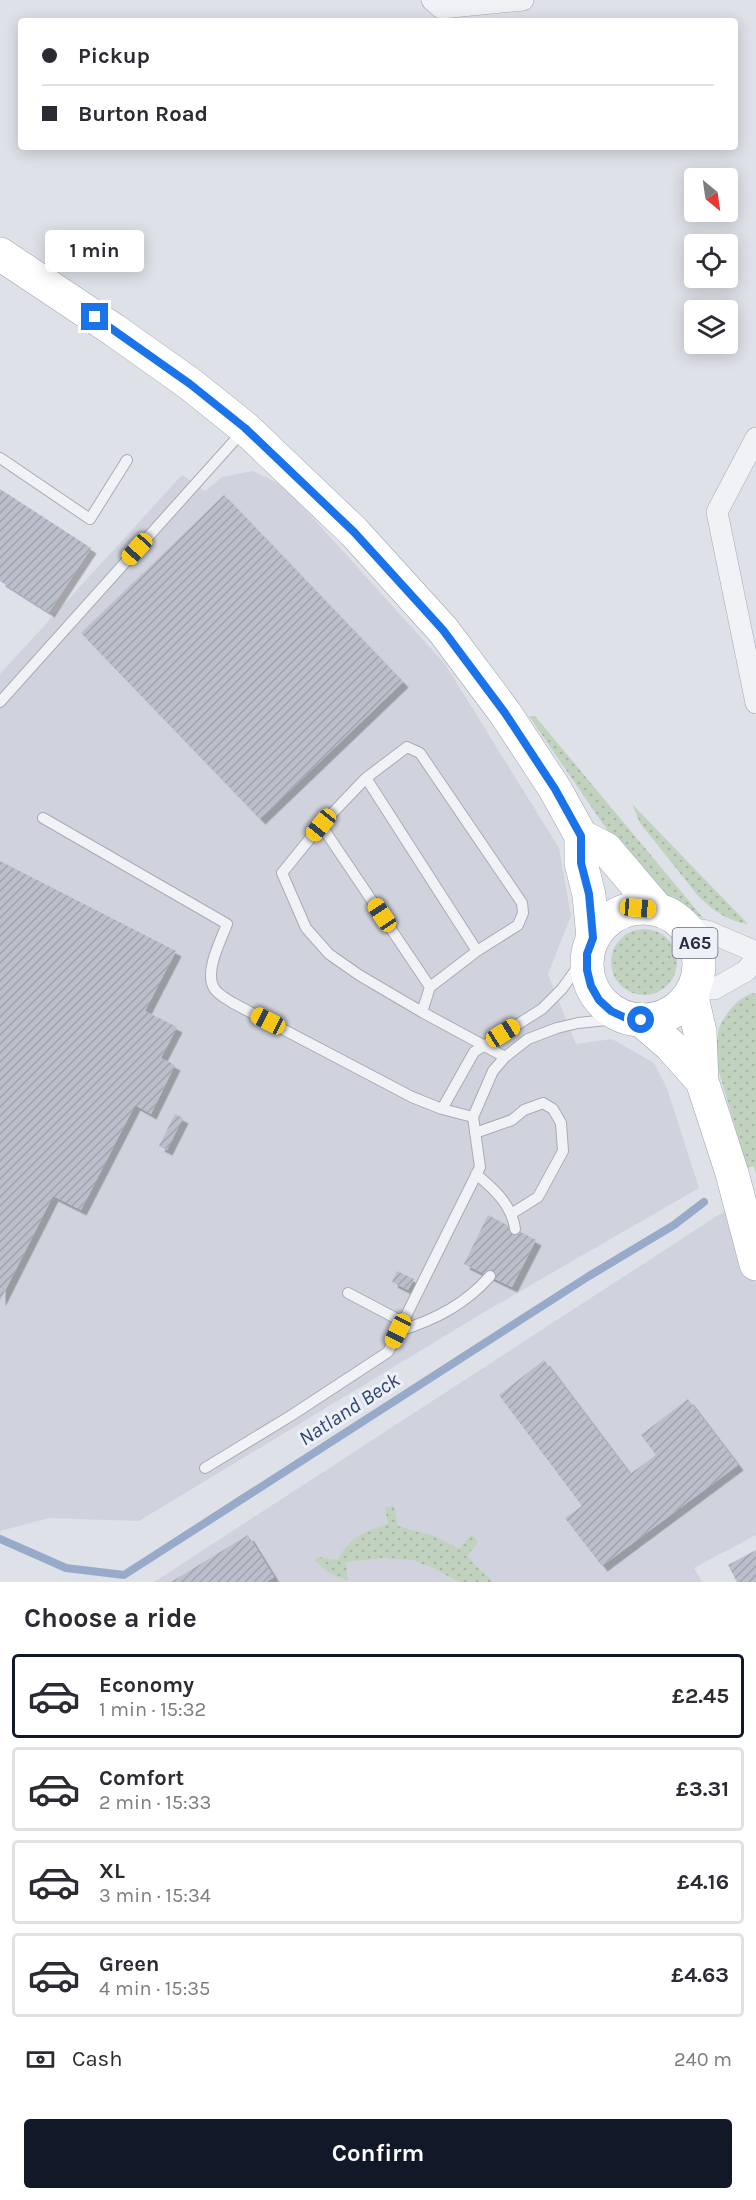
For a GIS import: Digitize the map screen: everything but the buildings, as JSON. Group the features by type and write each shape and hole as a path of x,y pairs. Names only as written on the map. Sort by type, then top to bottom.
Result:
{"main road":[{"name":"A65","path":"0,254 124,337 190,384 245,428 354,532 443,630 505,713 555,789 581,836 581,863 589,894 590,946 587,970 591,986 599,1000 611,1011 633,1019 670,1045 702,1081"},
{"name":"A65","path":"581,836 606,849 657,909"},
{"name":"A65","path":"590,946 604,923 620,912 638,908 657,909 673,916 687,928 695,942 699,957 699,973 693,991 700,1032 702,1081 732,1173 756,1264"},
{"path":"633,1019 656,1019 670,1014 682,1005 693,991"}],"street":[{"path":"432,0 441,8 523,0"},
{"path":"756,438 717,512 756,703"},
{"path":"687,928 707,931 756,951"},
{"path":"693,991 714,989 746,971 756,958"}],"lane":[{"path":"0,702 245,428"},
{"path":"0,458 90,519 127,460"},
{"path":"422,1012 430,987 477,951 518,925 523,913 522,903 420,753 407,747 366,778 321,825 282,873 306,927 329,954 359,975 422,1012 505,1057"},
{"path":"366,778 477,951"},
{"path":"43,818 227,924 213,958 211,974 213,988 233,1003 412,1097 442,1110 473,1117"},
{"path":"321,825 430,987"},
{"path":"442,1110 474,1052 542,1009 562,989 590,946"},
{"path":"204,1468 292,1415 388,1352 480,1167 473,1117 493,1071 505,1057 528,1039 557,1028 578,1023 633,1019"},
{"path":"476,1133 513,1120 524,1110 543,1103 553,1109 561,1123 562,1151 538,1197 511,1214"},
{"path":"476,1174 495,1190 511,1214 515,1229"},
{"path":"348,1293 401,1327 422,1324 445,1312 477,1291 490,1276"}],"shaded area":[{"path":"253,471 284,486 445,664 559,848 571,916 548,974 576,1044 612,1039 654,1063 667,1088 699,1188 486,1311 139,1521 49,1518 0,1531 0,674 182,475 205,491 222,477"},
{"path":"740,1201 756,1264 756,1535 694,1568 702,1582 154,1582"}],"green space":[{"path":"529,716 535,716 704,919 657,890 623,853"},
{"path":"632,804 748,924 722,915 699,897 640,823"},
{"path":"644,929 656,932 667,939 674,950 677,962 674,974 667,985 656,992 644,995 632,992 621,985 614,974 611,962 614,950 621,939 632,932"},
{"path":"755,993 756,1174 754,1166 747,1168 710,1041 717,1041 720,1026 734,1005 744,997"},
{"path":"394,1506 398,1526 435,1536 459,1549 472,1534 478,1542 467,1556 493,1582 459,1582 413,1560 383,1558 346,1562 348,1581 329,1573 314,1560 319,1557 338,1560 352,1540 365,1532 388,1524 385,1507"}],"waterway":[{"name":"Natland Beck","path":"0,1539 66,1568 124,1575 589,1276 674,1225 704,1202"}],"route":[{"path":"95,317 190,384 245,428 354,532 443,630 505,713 555,789 581,836 581,863 589,894 593,938 587,954 587,970 591,986 599,1000 611,1011 626,1018 641,1020"}]}
